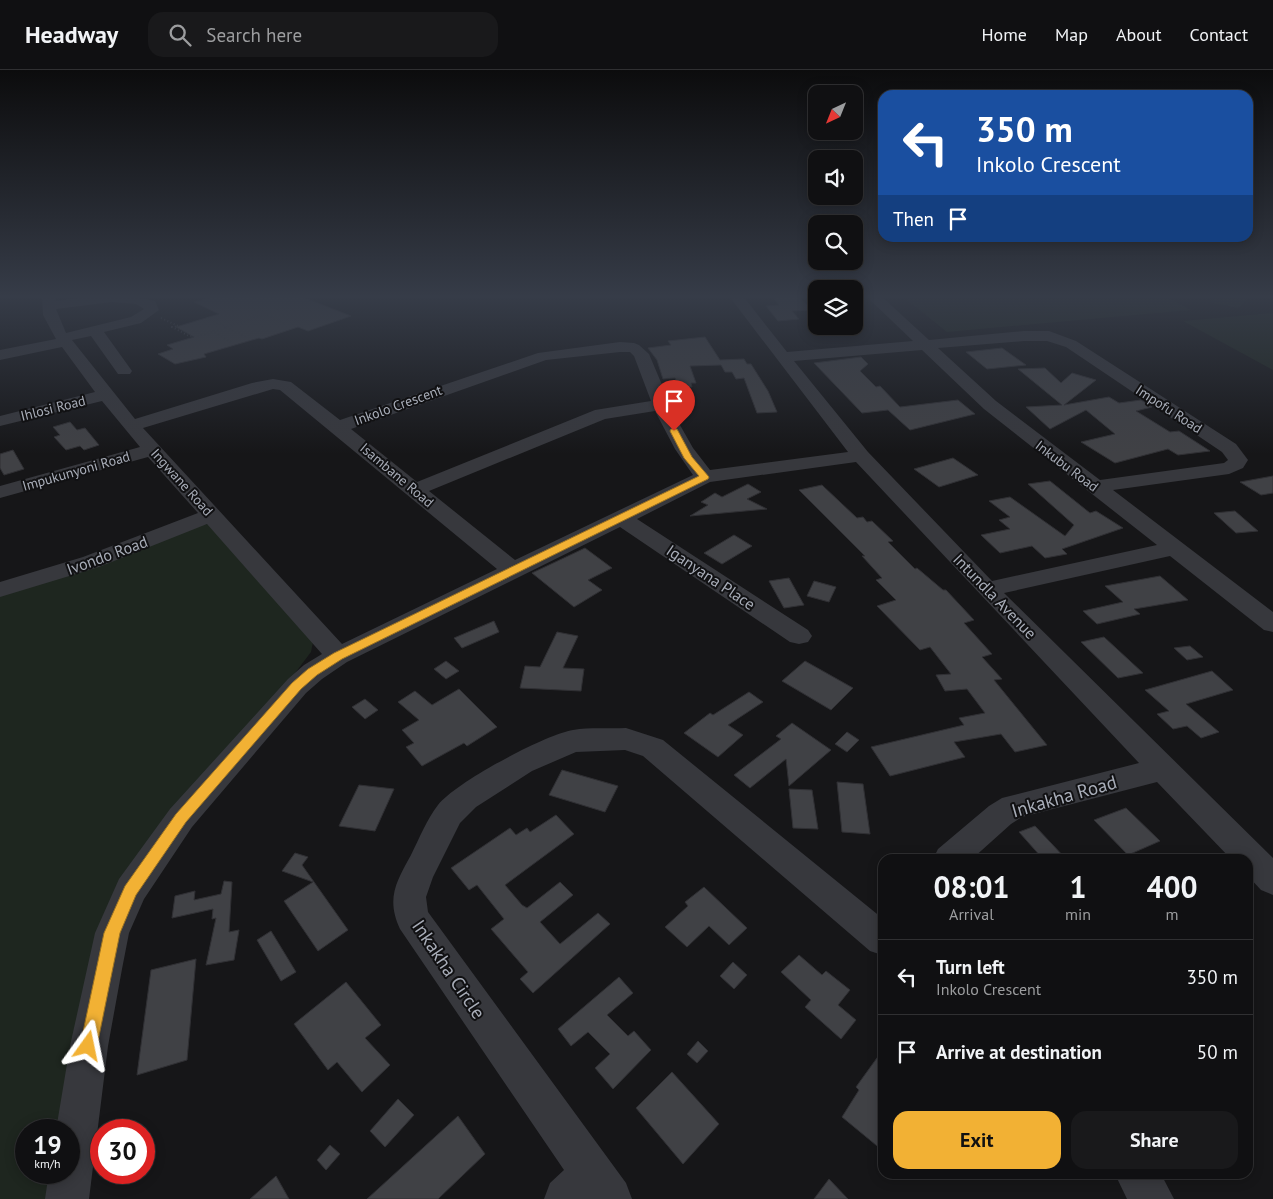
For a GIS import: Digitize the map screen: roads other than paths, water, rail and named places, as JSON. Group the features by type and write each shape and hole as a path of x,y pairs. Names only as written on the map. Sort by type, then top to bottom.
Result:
{"street":[{"path":"0,355 27,349"},
{"name":"Ingwane Road","path":"71,349 152,450 338,656"},
{"path":"108,349 124,371"},
{"name":"Inkolo Crescent","path":"338,426 526,361 563,353 604,349"},
{"name":"Inkolo Crescent","path":"635,349 641,354 660,404 688,458 705,477"},
{"name":"Intundla Avenue","path":"777,349 862,456 986,589 1248,854"},
{"path":"783,357 874,349"},
{"name":"Inkubu Road","path":"930,349 990,405 1273,624"},
{"name":"Impofu Road","path":"1076,349 1229,448 1238,460 1236,464 1229,468 1095,487"},
{"name":"Isambane Road","path":"133,425 258,387 273,384 285,386 338,426 514,571"},
{"name":"Ihlosi Road","path":"0,421 106,395"},
{"path":"414,490 601,414 660,404"},
{"name":"Impukunyoni Road","path":"0,492 152,450"},
{"path":"67,1199 88,1046 112,933 130,890 181,818 297,686 313,672 338,656 623,519 705,477 862,456"},
{"name":"Ivondo Road","path":"0,590 91,562 212,515"},
{"name":"Iganyana Place","path":"623,519 799,636"},
{"path":"986,589 1174,548"},
{"name":"Inkakha Circle","path":"589,1191 412,918 409,897 417,874 449,814 465,798 522,763 573,742 626,739 654,748 878,929"},
{"name":"Inkakha Road","path":"955,854 985,827 1013,807 1165,768"},
{"name":"Intundla Avenue","path":"1253,859 1273,880"},
{"path":"1141,1179 1152,1199"}]}
